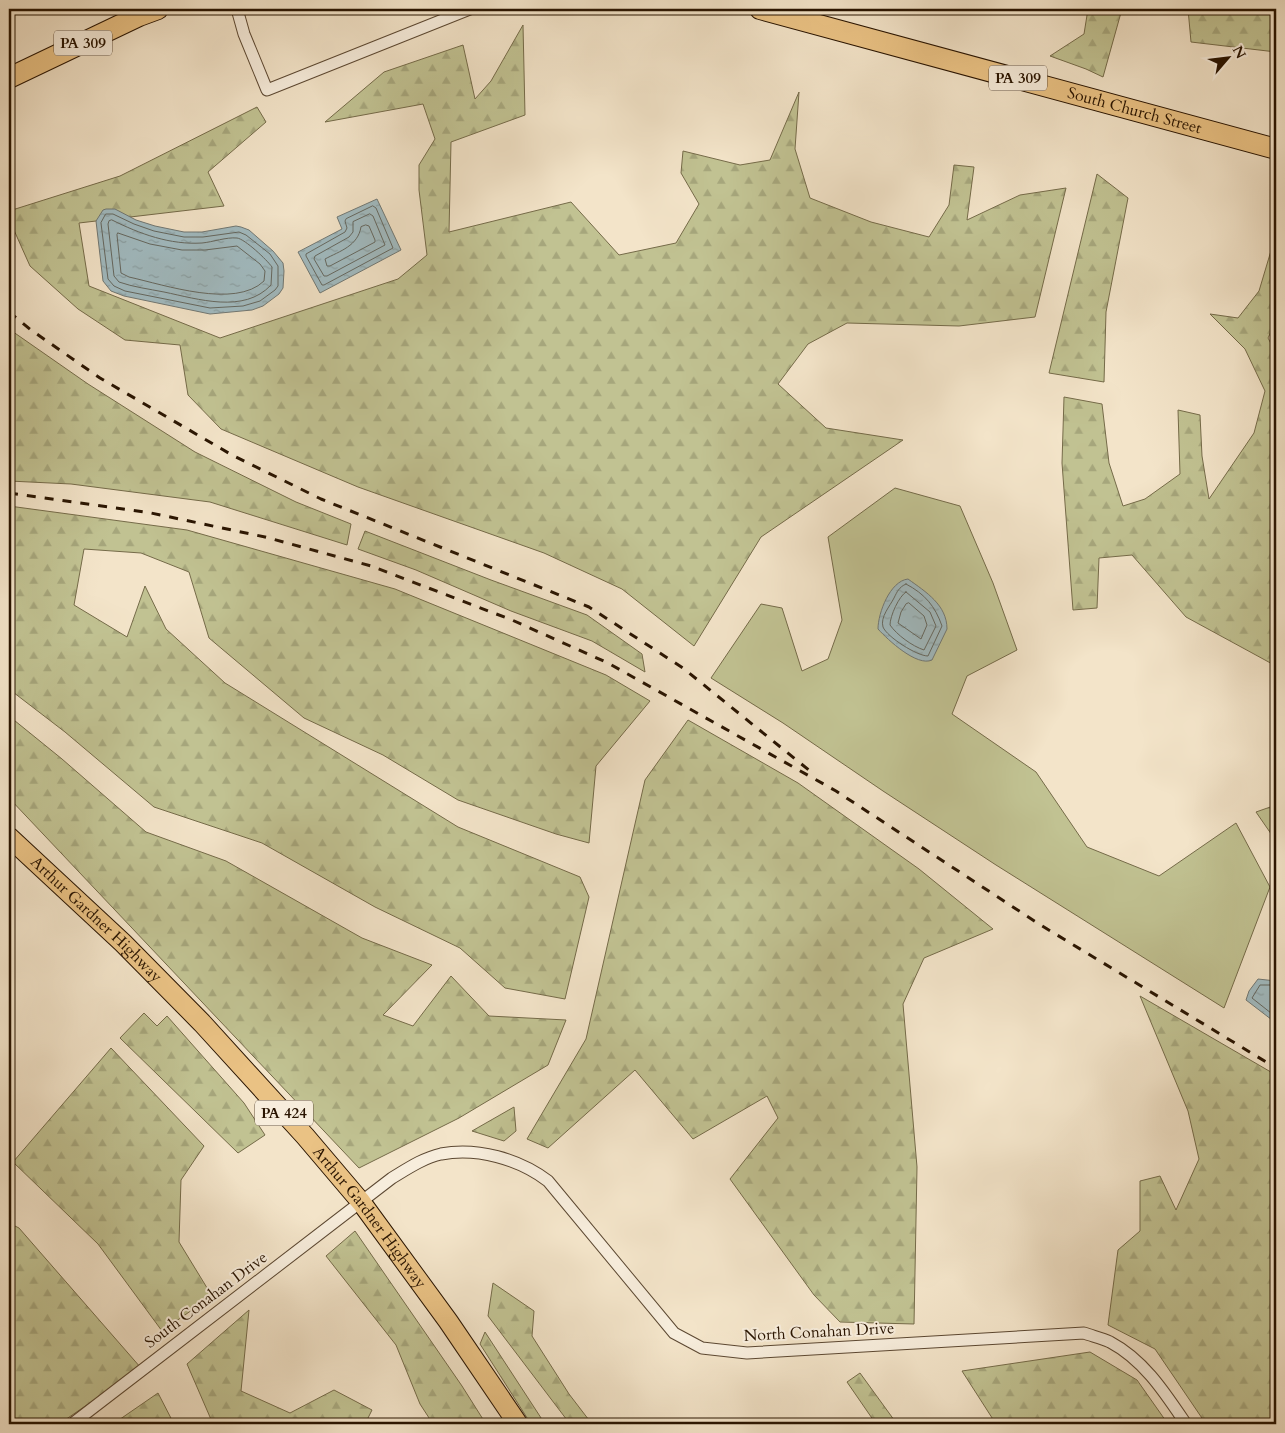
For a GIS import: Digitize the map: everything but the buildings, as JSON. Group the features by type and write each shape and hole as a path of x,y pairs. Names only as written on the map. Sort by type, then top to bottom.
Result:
{"highway":[{"name":"PA 309","path":"9,78 158,9"},
{"name":"South Church Street","path":"760,9 1276,148"}],"main road":[{"name":"Arthur Gardner Highway","path":"9,837 123,943 202,1023 305,1136 361,1202 448,1321 518,1424"}],"street":[{"path":"237,9 244,34 268,90 470,9"},
{"name":"North Conahan Drive","path":"361,1202 412,1165 440,1154 468,1151 504,1159 535,1171 548,1181 674,1333 702,1348 747,1353 1084,1333 1110,1342 1136,1361 1160,1385 1186,1424"},
{"name":"South Conahan Drive","path":"72,1424 361,1202"}],"green space":[{"path":"1088,9 1122,9 1103,77 1050,56 1084,34"},
{"path":"1188,9 1276,9 1276,52 1191,42"},
{"path":"523,25 525,115 451,142 449,232 571,202 619,255 676,243 699,204 681,173 683,151 740,165 770,160 799,92 795,149 810,198 871,222 929,237 949,205 954,165 974,167 967,220 1020,195 1066,188 1035,317 959,326 847,323 808,344 778,384 826,428 903,440 761,537 694,646 622,589 544,553 358,487 221,429 188,395 180,345 125,340 78,309 30,266 9,219 9,211 120,176 257,107 266,122 208,172 224,206 79,223 89,286 220,338 398,279 427,255 419,190 419,165 435,139 423,104 325,122 384,72 463,45 475,99 491,81"},
{"path":"1097,174 1128,198 1106,312 1104,382 1049,373"},
{"path":"1276,234 1276,321 1268,338 1276,353 1276,666 1186,617 1132,555 1099,558 1097,608 1073,610 1062,463 1064,397 1102,404 1109,463 1123,506 1145,499 1180,474 1178,410 1200,415 1202,456 1209,499 1254,433 1265,391 1245,349 1210,314 1238,318 1259,291"},
{"path":"9,329 88,384 195,452 296,502 351,524 347,545 210,502 71,484 9,481"},
{"path":"895,488 960,506 993,583 1017,650 967,676 952,714 1036,772 1087,847 1159,876 1236,823 1270,887 1224,1008 996,865 783,723 711,678 761,604 782,608 802,671 828,659 842,620 828,537"},
{"path":"9,506 187,530 395,589 606,675 650,701 596,766 589,843 556,834 458,800 383,755 304,718 209,638 189,572 141,553 84,549 74,605 127,637 145,586 166,629 225,683 458,827 580,877 589,897 565,999 505,988 460,948 375,907 262,843 154,807 65,732 9,689"},
{"path":"365,531 587,615 642,654 645,672 592,641 511,611 416,570 358,549"},
{"path":"9,716 146,832 226,861 362,938 432,965 383,1015 413,1026 451,976 489,1016 566,1020 548,1065 459,1118 359,1168 9,798"},
{"path":"688,720 798,783 919,869 993,929 924,958 903,1004 917,1167 914,1324 840,1322 814,1295 730,1179 778,1118 767,1096 693,1139 635,1070 548,1148 527,1139 586,1039 645,780"},
{"path":"1276,805 1276,841 1256,812"},
{"path":"1140,996 1276,1075 1276,1415 1260,1424 1206,1424 1155,1349 1108,1325 1118,1250 1140,1231 1140,1181 1160,1176 1176,1210 1199,1159 1188,1111"},
{"path":"144,1013 157,1026 167,1016 244,1103 265,1135 238,1153 120,1038"},
{"path":"111,1048 204,1146 181,1180 179,1242 212,1296 162,1331 98,1244 13,1162"},
{"path":"514,1107 516,1131 504,1141 472,1131"},
{"path":"9,1223 19,1228 141,1368 59,1424 9,1424"},
{"path":"355,1231 486,1424 433,1424 420,1404 396,1345 326,1256"},
{"path":"493,1283 534,1311 532,1336 569,1394 592,1424 570,1424 488,1316"},
{"path":"249,1310 241,1391 290,1413 334,1390 372,1410 365,1424 213,1424 187,1364"},
{"path":"485,1332 545,1424 531,1424 480,1344"},
{"path":"1090,1352 1137,1380 1168,1424 996,1424 962,1371"},
{"path":"860,1373 897,1424 876,1424 847,1382"},
{"path":"158,1393 174,1424 113,1424"}],"water":[{"path":"377,199 401,250 320,293 298,252 342,229 337,217"},
{"path":"115,209 136,220 184,232 202,232 236,226 249,230 273,251 283,263 283,288 279,294 263,306 252,310 210,314 124,296 111,291 103,281 96,221 103,210"},
{"path":"908,579 934,600 946,620 947,629 932,660 919,660 911,656 878,629 880,615 886,599 896,585"},
{"path":"1258,979 1276,981 1276,1023 1246,1000 1249,991"}],"railway":[{"path":"9,312 31,330 100,378 232,455 321,499 589,607 683,668 810,771"},
{"path":"9,493 151,513 265,537 371,566 512,620 608,663 836,791 1039,924 1276,1068"}]}
